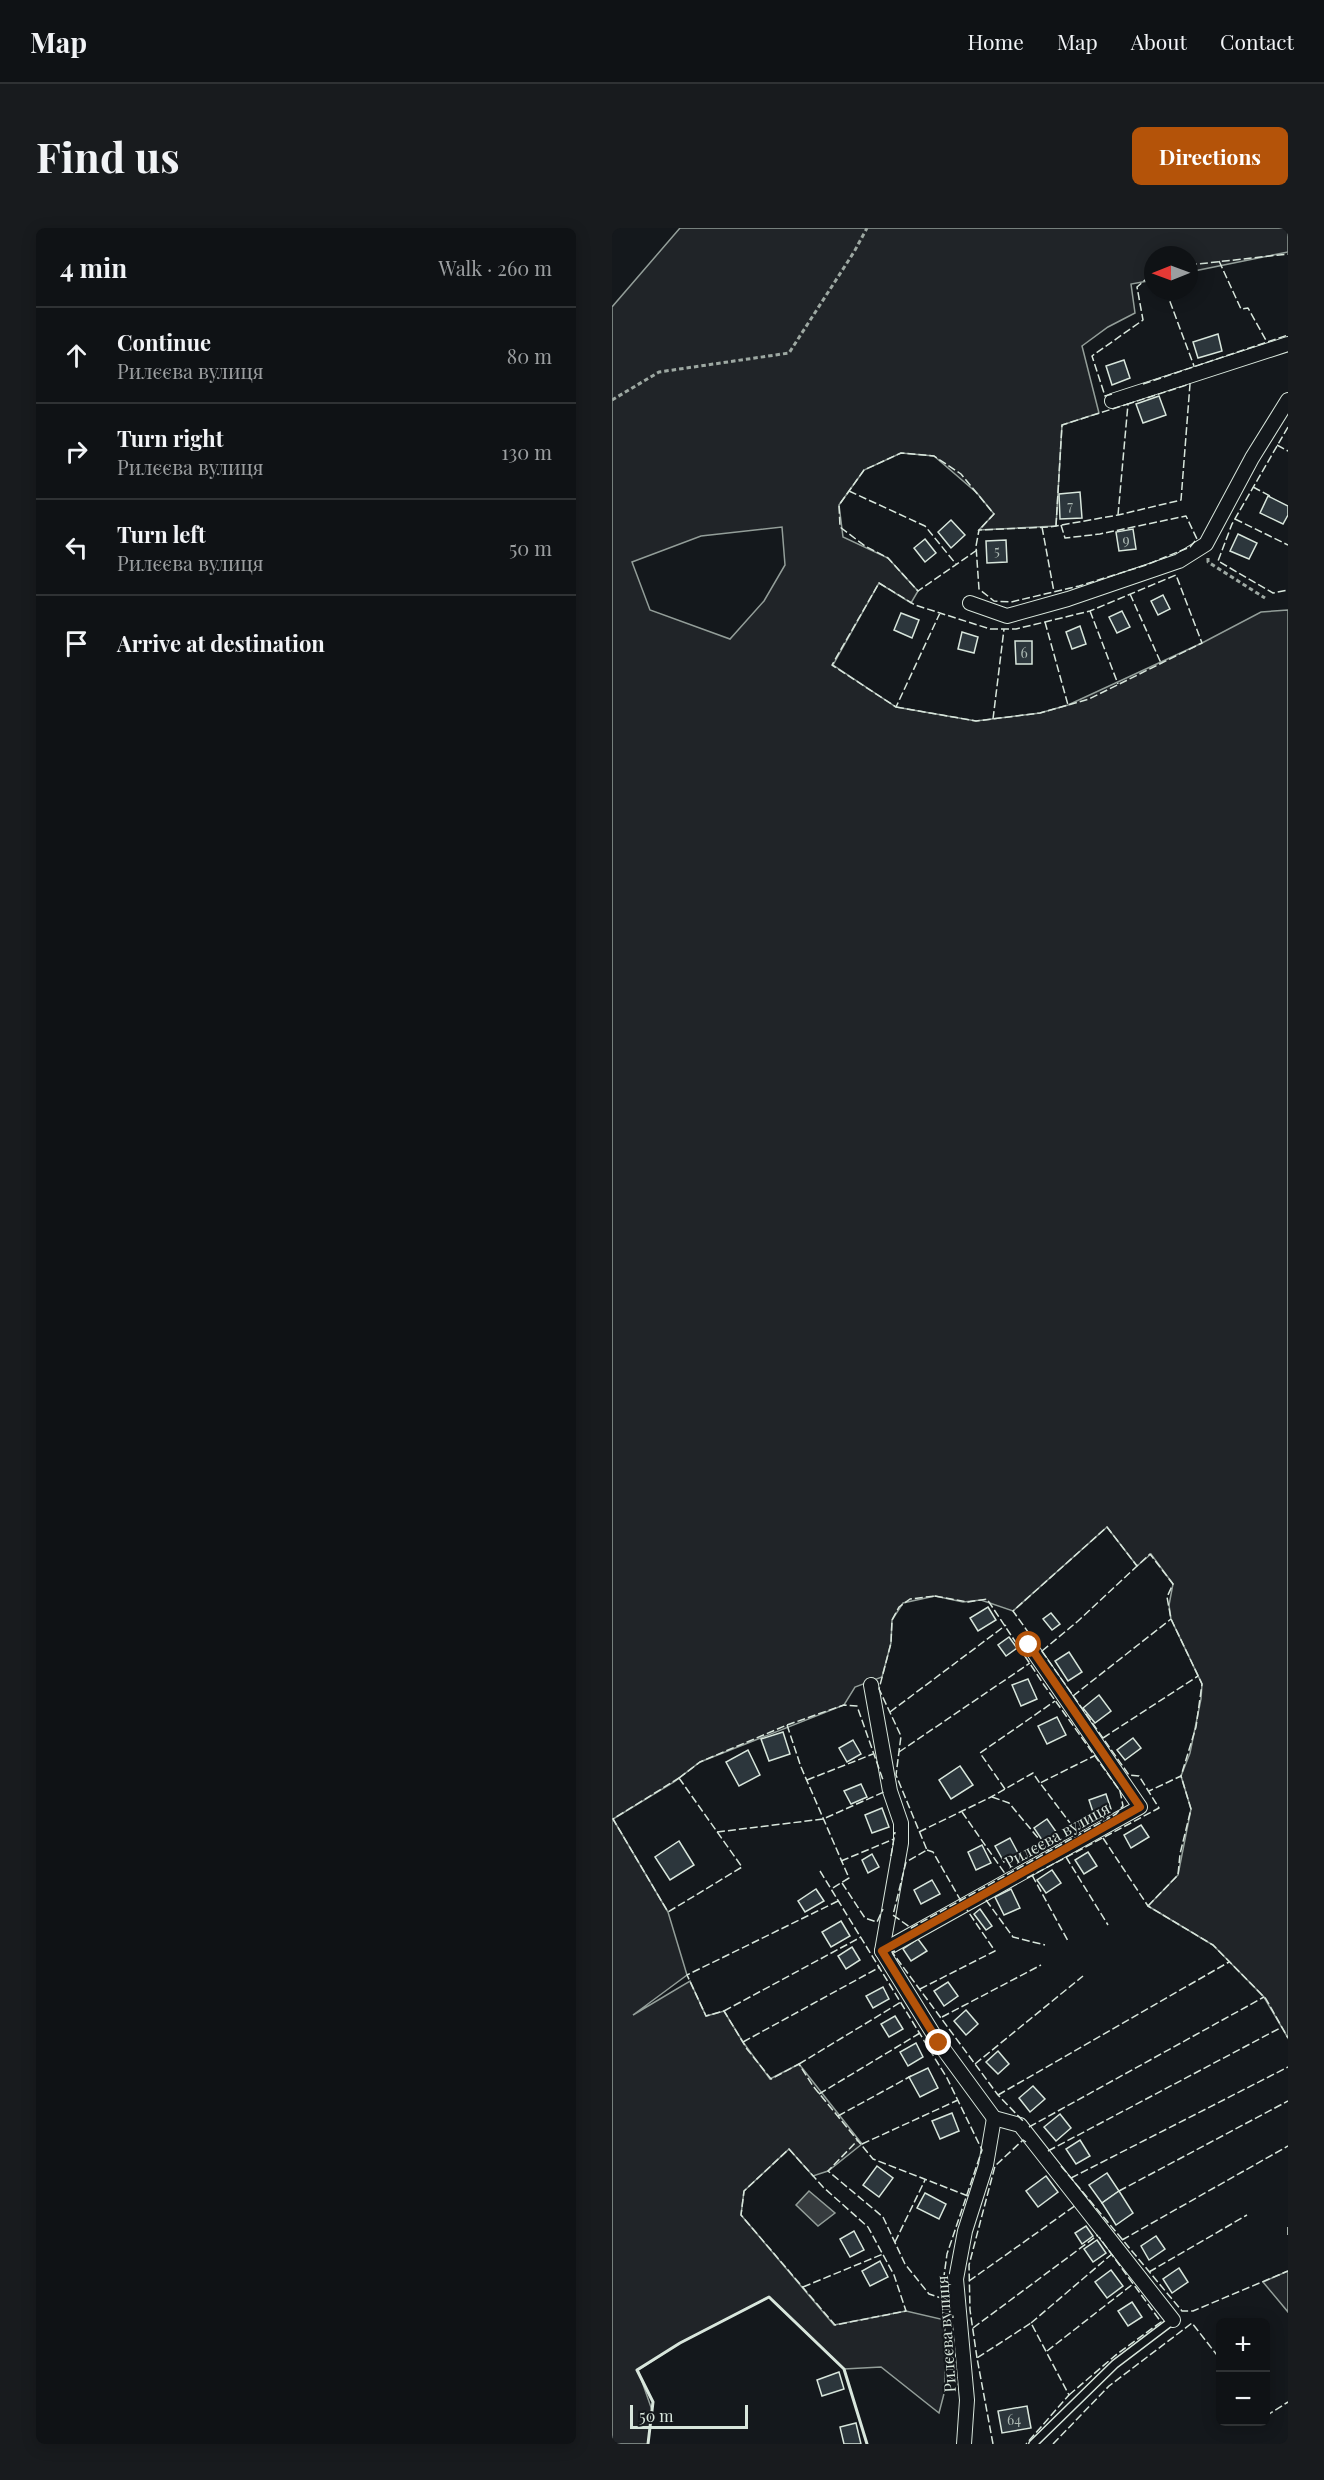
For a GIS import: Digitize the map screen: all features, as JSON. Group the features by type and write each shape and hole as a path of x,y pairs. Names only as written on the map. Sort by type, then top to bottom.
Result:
{"street":[{"path":"1112,401 1288,344"},
{"path":"970,603 1007,616 1068,599 1179,561 1206,544 1252,458 1288,400"},
{"name":"Рилєєва вулиця","path":"882,1951 1140,1807 1029,1645"},
{"path":"871,1685 890,1791 901,1823 901,1843 882,1951 939,2043 994,2118 1020,2125 1173,2320"},
{"name":"Рилєєва вулиця","path":"964,2444 967,2400 956,2279 965,2231 986,2165 994,2118"}],"lane":[{"path":"1033,2444 1115,2364 1173,2320"}],"path":[{"path":"612,399 659,372 789,353 867,228"},
{"path":"1206,544 1208,562 1265,598"}],"shaded area":[{"path":"680,228 1288,228 1288,252 1198,270 1198,246 1144,246 1144,282 1131,284 1135,313 1108,327 1082,346 1099,413 1062,425 1056,526 979,530 994,514 977,493 934,456 901,453 864,470 839,505 843,537 888,558 918,591 911,603 879,583 833,665 896,707 976,721 1040,713 1068,705 1202,643 1261,612 1288,610 1288,2038 1264,1997 1213,1945 1148,1906 1178,1875 1191,1809 1181,1776 1190,1753 1202,1684 1171,1619 1169,1605 1173,1584 1151,1554 1137,1566 1107,1527 1013,1611 981,1600 963,1602 935,1596 903,1603 892,1620 891,1643 882,1677 855,1687 844,1705 700,1762 674,1782 613,1819 668,1912 687,1975 633,2015 690,1981 706,2016 724,2011 770,2079 799,2064 862,2144 828,2171 813,2176 789,2149 744,2191 741,2215 834,2325 906,2311 945,2320 945,2390 939,2413 881,2367 844,2369 769,2297 680,2343 638,2370 652,2410 648,2444 612,2444 612,307","holes":["782,527 785,565 764,601 730,639 650,610 632,562 701,536"]},
{"path":"809,2191 835,2213 818,2226 796,2205"},
{"path":"1288,2271 1288,2312 1263,2282"}],"building":[{"path":"1218,334 1222,351 1198,358 1193,342"},
{"path":"1124,360 1130,378 1112,385 1106,366"},
{"path":"1159,396 1166,415 1143,423 1136,404"},
{"path":"1080,492 1082,518 1060,519 1059,494"},
{"path":"1268,496 1288,506 1288,515 1283,524 1260,513"},
{"path":"951,520 965,535 951,548 938,532"},
{"path":"1133,529 1136,549 1119,551 1116,532"},
{"path":"1238,534 1257,543 1249,559 1230,551"},
{"path":"925,539 936,553 925,562 914,548"},
{"path":"1006,540 1007,562 987,563 986,541"},
{"path":"1163,595 1170,609 1158,615 1151,601"},
{"path":"1122,611 1130,627 1117,633 1109,617"},
{"path":"901,613 919,620 912,638 894,630"},
{"path":"1080,626 1086,644 1072,649 1066,632"},
{"path":"962,632 978,637 974,653 958,649"},
{"path":"1015,641 1032,641 1032,664 1016,664"},
{"path":"988,1607 996,1620 978,1631 970,1618"},
{"path":"1051,1613 1060,1624 1052,1630 1043,1619"},
{"path":"1009,1637 1017,1648 1006,1656 998,1645"},
{"path":"1069,1652 1082,1672 1068,1681 1055,1661"},
{"path":"1028,1679 1037,1699 1021,1706 1012,1685"},
{"path":"1099,1695 1111,1711 1095,1723 1083,1708"},
{"path":"1057,1717 1066,1735 1047,1744 1038,1726"},
{"path":"783,1732 790,1754 769,1761 761,1739"},
{"path":"1133,1738 1141,1748 1125,1760 1117,1750"},
{"path":"853,1740 861,1754 847,1762 839,1748"},
{"path":"748,1750 760,1775 739,1786 726,1762"},
{"path":"960,1766 973,1785 951,1799 939,1780"},
{"path":"861,1784 867,1797 851,1804 844,1791"},
{"path":"1106,1794 1111,1809 1094,1815 1089,1800"},
{"path":"882,1808 889,1827 872,1833 865,1815"},
{"path":"1047,1819 1057,1833 1044,1843 1034,1828"},
{"path":"1141,1825 1149,1837 1131,1848 1124,1835"},
{"path":"1010,1838 1018,1853 1004,1862 995,1846"},
{"path":"679,1841 694,1865 670,1880 655,1857"},
{"path":"982,1845 991,1863 976,1870 968,1852"},
{"path":"1088,1852 1097,1866 1084,1874 1075,1860"},
{"path":"872,1854 879,1867 868,1873 862,1860"},
{"path":"1052,1870 1061,1883 1046,1893 1037,1880"},
{"path":"932,1880 940,1894 921,1904 914,1890"},
{"path":"816,1889 824,1901 805,1912 798,1901"},
{"path":"1011,1889 1020,1908 1004,1915 995,1897"},
{"path":"980,1909 992,1926 986,1930 974,1914"},
{"path":"841,1921 850,1936 831,1947 822,1932"},
{"path":"918,1939 927,1951 911,1961 903,1949"},
{"path":"852,1947 860,1960 846,1969 838,1956"},
{"path":"948,1982 958,1996 944,2006 934,1991"},
{"path":"883,1987 889,1999 873,2008 866,1996"},
{"path":"966,2010 978,2024 966,2035 954,2021"},
{"path":"895,2016 903,2029 889,2037 881,2024"},
{"path":"916,2043 923,2057 908,2066 900,2052"},
{"path":"998,2051 1009,2064 998,2074 986,2062"},
{"path":"928,2068 938,2088 920,2097 909,2077"},
{"path":"1033,2086 1045,2099 1030,2112 1019,2098"},
{"path":"952,2113 959,2131 940,2139 932,2121"},
{"path":"1060,2114 1071,2128 1056,2141 1044,2127"},
{"path":"1080,2140 1090,2156 1076,2164 1066,2149"},
{"path":"877,2166 893,2178 879,2197 863,2185"},
{"path":"1107,2173 1119,2191 1102,2203 1089,2185"},
{"path":"1046,2176 1058,2192 1038,2207 1026,2191"},
{"path":"1119,2191 1133,2213 1116,2225 1102,2203"},
{"path":"925,2193 946,2204 939,2219 917,2208"},
{"path":"1086,2226 1093,2236 1082,2244 1075,2233"},
{"path":"854,2231 864,2250 850,2257 840,2239"},
{"path":"1156,2236 1165,2249 1149,2260 1141,2246"},
{"path":"1097,2240 1106,2253 1093,2262 1084,2249"},
{"path":"880,2261 888,2277 870,2286 862,2271"},
{"path":"1179,2268 1188,2282 1172,2293 1163,2279"},
{"path":"1111,2270 1123,2286 1107,2298 1095,2282"},
{"path":"1132,2302 1142,2317 1128,2326 1118,2311"},
{"path":"839,2372 844,2389 822,2396 817,2380"},
{"path":"1027,2406 1031,2428 1002,2433 998,2411"},
{"path":"856,2423 861,2444 844,2444 840,2427"}],"fence":[{"path":"1198,264 1288,254"},
{"path":"1219,261 1241,309 1248,308 1267,342"},
{"path":"1112,394 1105,396 1092,356 1143,320 1137,287 1144,281"},
{"path":"1169,300 1194,366"},
{"path":"1143,384 1288,335"},
{"path":"1061,525 1065,538 1100,534 1186,516 1197,539 1190,547 1146,565 1079,586 1011,602 994,601 979,589 976,546 979,530 1050,527 1056,526 1118,515 1181,500 1190,384 1128,404 1118,515"},
{"path":"1056,526 1062,425 1128,404"},
{"path":"1288,427 1232,524 1218,561 1273,593 1288,590"},
{"path":"1277,445 1288,451"},
{"path":"977,550 918,591 888,558 865,546 840,527 839,505 864,470 901,453 934,456 961,474 994,514 979,530"},
{"path":"1253,487 1272,497"},
{"path":"849,491 925,526 956,564"},
{"path":"1235,519 1288,545"},
{"path":"1042,527 1054,592"},
{"path":"896,707 976,721 1040,713 1089,699 1202,643 1176,575 1090,611 1016,629 990,629 915,605 879,583 832,665 896,707 940,613"},
{"path":"1130,594 1161,663"},
{"path":"1090,611 1118,684"},
{"path":"1045,622 1068,705"},
{"path":"993,719 1004,629"},
{"path":"1036,1643 1013,1611 1107,1527 1137,1566"},
{"path":"1042,1651 1150,1554 1173,1584 1167,1597 1171,1619 1202,1684 1196,1727 1181,1776"},
{"path":"935,1596 968,1602 987,1599 1044,1685 1120,1791 1123,1806 1116,1814 911,1928 893,1915 906,1862 927,1850 896,1775 901,1736 879,1689 891,1643 892,1620 899,1607 910,1599 935,1596"},
{"path":"1073,1696 1171,1619"},
{"path":"890,1712 1006,1625"},
{"path":"1027,1878 1159,1808 1139,1776 1129,1775 1041,1650"},
{"path":"899,1752 1030,1663"},
{"path":"1103,1738 1198,1676"},
{"path":"1005,1789 980,1753 1055,1701"},
{"path":"679,1778 700,1762 787,1725 844,1705 857,1706 883,1780"},
{"path":"787,1725 801,1767 849,1878 831,1889"},
{"path":"807,1780 873,1754"},
{"path":"1079,1835 1040,1783 1094,1756"},
{"path":"919,1832 991,1797 1033,1773 1041,1785"},
{"path":"1148,1906 1178,1875 1180,1854 1191,1809 1181,1776 1149,1791"},
{"path":"679,1778 742,1867 668,1912 613,1819 679,1778"},
{"path":"717,1832 823,1819 886,1791"},
{"path":"992,1797 1009,1803 1049,1851"},
{"path":"962,1812 1006,1875"},
{"path":"891,1856 895,1832"},
{"path":"1103,1838 1148,1906 1213,1945 1266,1999 1288,2038"},
{"path":"841,1861 894,1839"},
{"path":"927,1850 933,1852 961,1901"},
{"path":"1066,1857 1108,1925"},
{"path":"820,1871 947,2078 982,2150 947,2254 941,2298 929,2294 905,2264 883,2217 828,2171 858,2140"},
{"path":"1032,1875 1068,1941"},
{"path":"842,1883 865,1918 877,1922 883,1909"},
{"path":"986,1900 1013,1937 1045,1945"},
{"path":"838,1901 687,1975 706,2016 724,2011 747,2049 771,2079 799,2064 813,2086 873,2159 968,2196"},
{"path":"920,1989 995,1951 967,1910"},
{"path":"724,2011 861,1937"},
{"path":"895,1951 892,1952 998,2095 1024,2122"},
{"path":"998,2095 1229,1962"},
{"path":"942,2017 1041,1965"},
{"path":"743,2042 880,1967"},
{"path":"975,2064 1083,1976"},
{"path":"1029,2127 1264,1997"},
{"path":"799,2064 901,2002"},
{"path":"1048,2151 1282,2027"},
{"path":"819,2094 920,2033"},
{"path":"1071,2178 1288,2067"},
{"path":"838,2116 911,2076"},
{"path":"862,2144 958,2100"},
{"path":"1119,2191 1288,2101"},
{"path":"977,2358 970,2310 969,2265 995,2166 1023,2140 1026,2142"},
{"path":"1122,2240 1288,2146"},
{"path":"789,2149 823,2187 868,2227 894,2275 906,2311 835,2325 741,2215 744,2191 789,2149"},
{"path":"1061,2166 1182,2311 1193,2311 1288,2271"},
{"path":"895,2242 925,2180"},
{"path":"969,2281 1076,2205"},
{"path":"1149,2272 1247,2215"},
{"path":"1288,2227 1288,2238"},
{"path":"973,2328 1098,2235"},
{"path":"1069,2395 1117,2354 1161,2322 1099,2237"},
{"path":"803,2287 883,2254"},
{"path":"1031,2323 1112,2254"},
{"path":"1047,2351 1133,2284"},
{"path":"993,2444 977,2358 1031,2323 1069,2395 1026,2444"},
{"path":"1053,2444 1109,2386 1192,2323 1216,2354"},
{"path":"1270,2413 1288,2402"}],"wall":[{"path":"648,2444 653,2402 637,2370 680,2343 769,2297 844,2369 867,2444"}],"route":[{"path":"939,2043 882,1951 1140,1807 1029,1645"}]}
